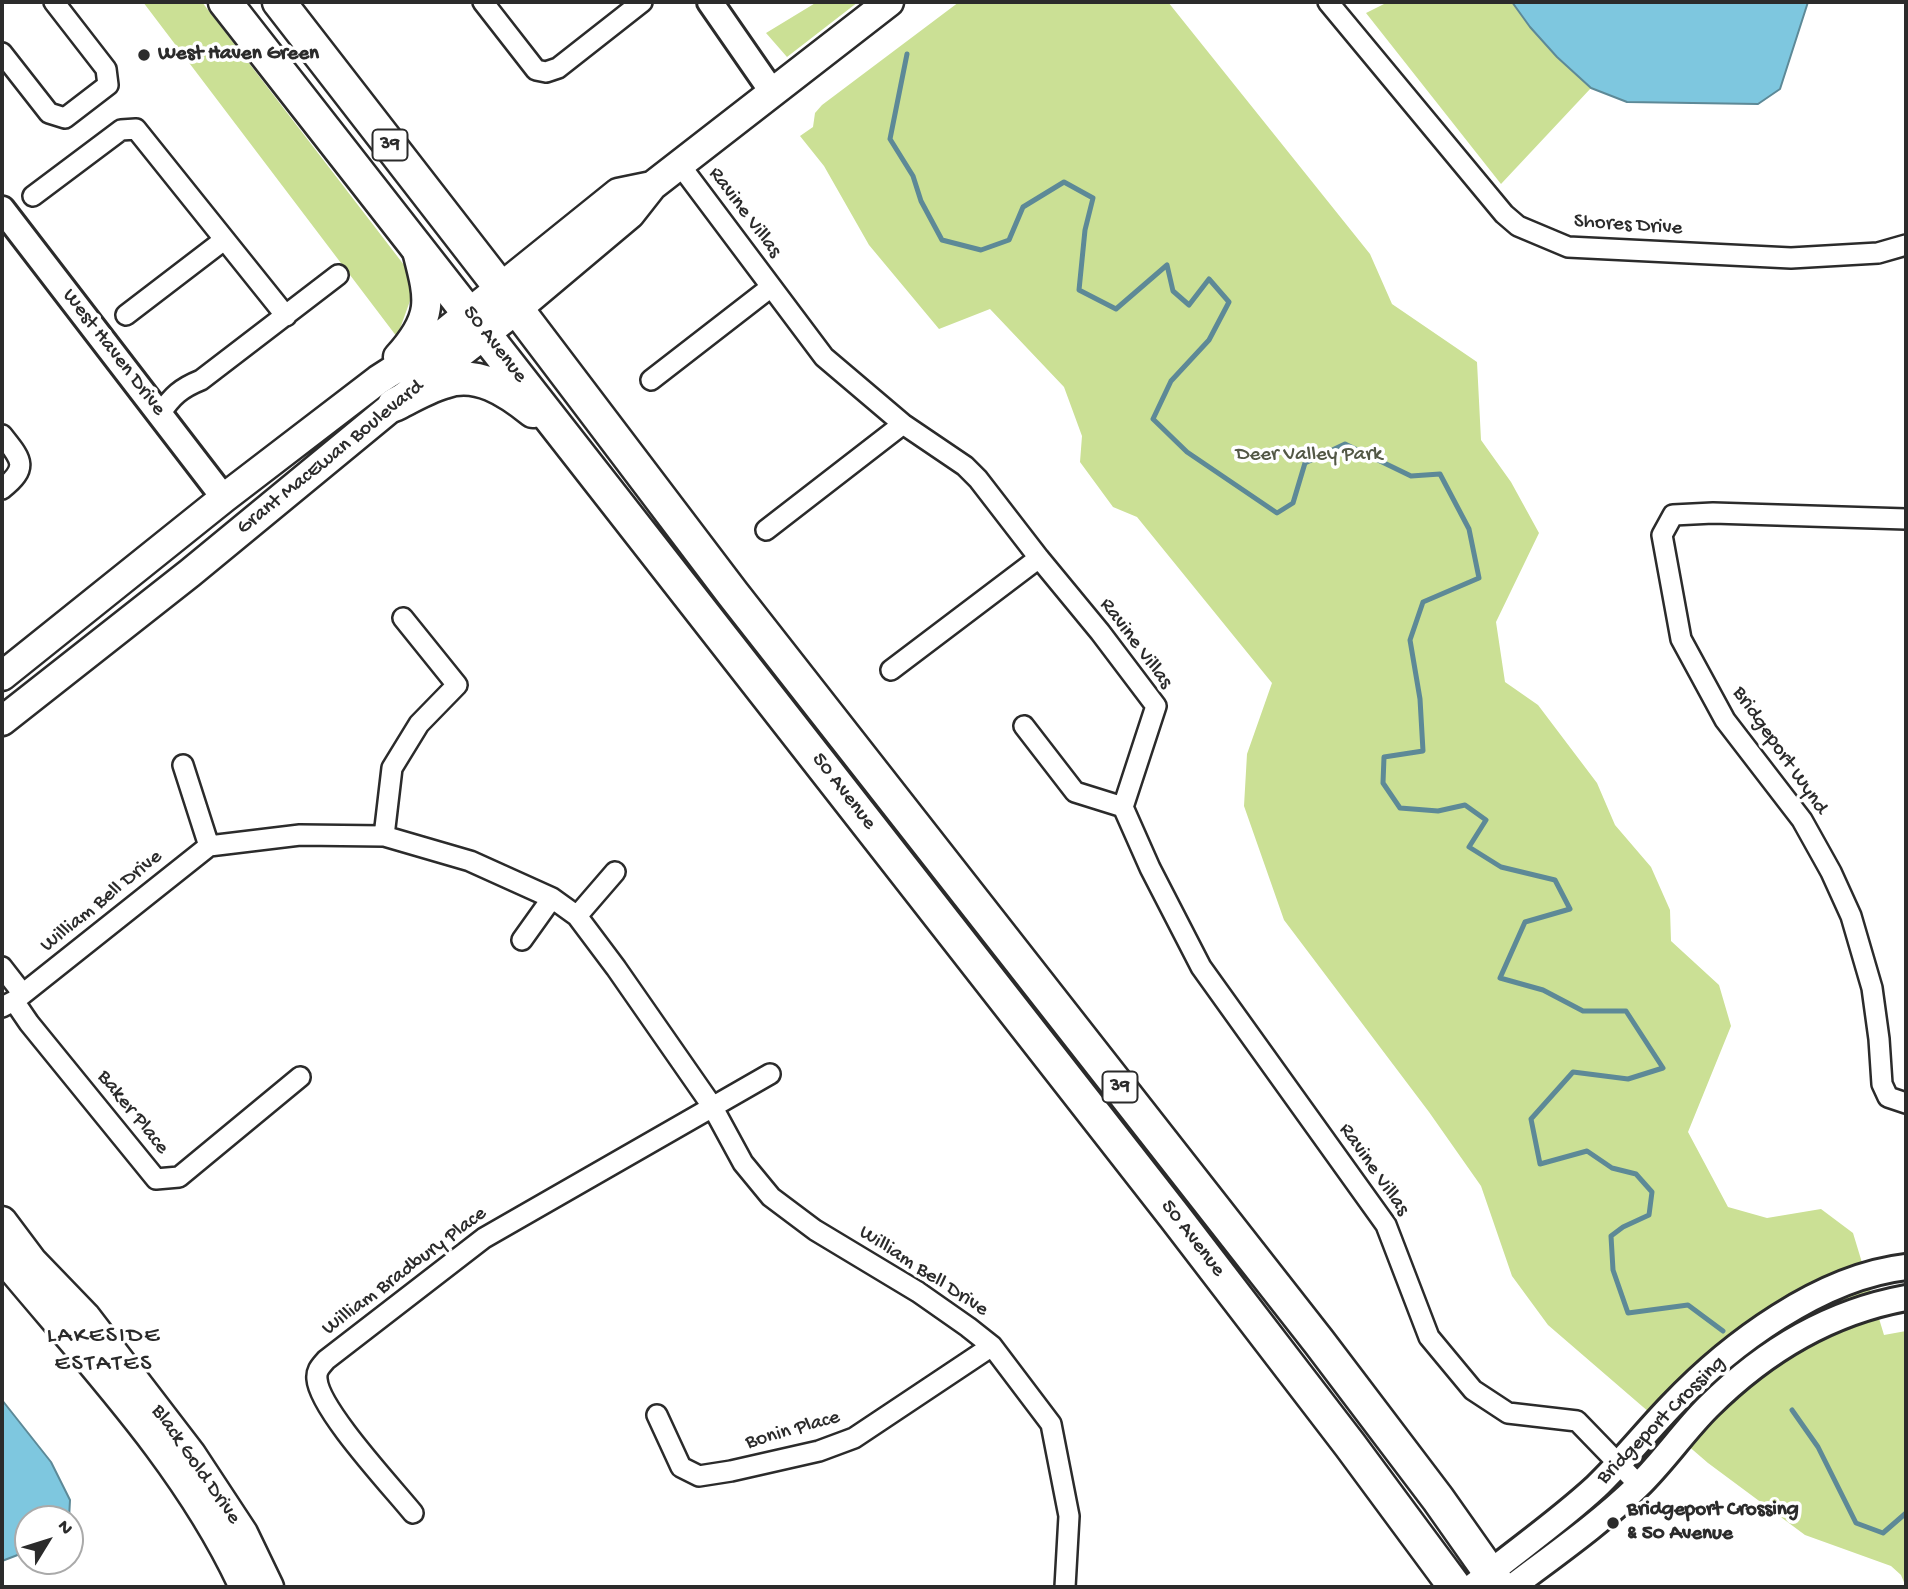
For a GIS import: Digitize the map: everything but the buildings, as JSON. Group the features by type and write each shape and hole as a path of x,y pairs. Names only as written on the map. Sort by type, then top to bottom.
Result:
{"main road":[{"name":"50 Avenue","path":"225,2 1184,1227 1455,1587"},
{"name":"50 Avenue","path":"279,2 733,594 1319,1342 1438,1499 1494,1583"},
{"name":"Grant MacEwan Boulevard","path":"2,676 224,498 386,392 508,299 618,193 652,186 889,2"},
{"path":"386,392 427,313 426,287 416,244"},
{"path":"386,392 459,379 485,382 512,395 565,437"},
{"name":"Grant MacEwan Boulevard","path":"2,722 190,573 386,392"},
{"name":"Black Gold Drive","path":"2,1221 32,1261 86,1317 191,1454 243,1533 269,1587"},
{"name":"Black Gold Drive","path":"2,1257 155,1443 192,1494 244,1587"}],"street":[{"path":"2,53 49,113 65,118 108,85 106,69 54,2"},
{"path":"483,2 536,70 546,72 558,68 642,2"},
{"path":"710,2 773,93"},
{"name":"Shores Drive","path":"1328,2 1504,214 1518,226 1568,247 1791,258 1878,253 1906,245"},
{"path":"33,196 121,130 136,128 286,316"},
{"name":"Ravine Villas","path":"680,165 824,357 903,424 955,459 978,479 1156,706 1123,807 1150,868 1201,967 1387,1225 1429,1337 1473,1390 1508,1413 1577,1421 1639,1485"},
{"name":"West Haven Drive","path":"2,209 224,498"},
{"path":"126,315 224,240"},
{"path":"160,414 180,407 190,398 201,380 338,275"},
{"name":"Ravine Villas","path":"651,380 771,288"},
{"path":"766,530 903,424"},
{"path":"2,435 19,457 21,467 15,479 2,488"},
{"name":"Bridgeport Wynd","path":"1906,519 1713,513 1673,515 1662,535 1681,639 1724,720 1802,820 1831,872 1851,916 1872,988 1882,1084 1888,1097 1906,1103"},
{"path":"891,670 1039,558"},
{"path":"384,836 392,768 419,724 457,685 403,618"},
{"path":"1024,726 1075,792 1123,807"},
{"path":"183,765 209,846"},
{"name":"William Bell Drive","path":"10,1004 209,846 300,835 384,836 470,860 552,898 577,916 616,968 712,1107 743,1163 771,1197 815,1230 946,1310 992,1346 1051,1424 1069,1516 1065,1587"},
{"path":"577,916 615,872"},
{"path":"522,940 552,898"},
{"path":"2,967 10,1004"},
{"name":"Baker Place","path":"10,1004 29,1023 156,1179 178,1177 300,1077"},
{"path":"712,1107 770,1074"},
{"name":"William Bradbury Place","path":"413,1513 329,1410 317,1380 317,1370 326,1360 484,1238 712,1107"},
{"name":"Bridgeport Crossing","path":"1494,1583 1619,1464 1698,1380 1767,1325 1811,1298 1841,1285 1906,1266"},
{"name":"Bridgeport Crossing","path":"1494,1583 1614,1508 1639,1485 1706,1408 1769,1355 1827,1322 1875,1305 1906,1298"},
{"name":"Bonin Place","path":"657,1415 681,1467 699,1476 723,1473 819,1451 854,1438 992,1346"}],"green space":[{"path":"143,2 202,2 414,278 411,298 397,337"},
{"path":"817,2 858,2 787,57 766,33"},
{"name":"Deer Valley Park","path":"959,2 1168,2 1370,254 1392,304 1477,362 1481,440 1511,482 1539,533 1496,622 1505,682 1538,705 1597,783 1615,825 1651,867 1670,910 1671,941 1719,985 1731,1026 1688,1132 1728,1207 1767,1218 1821,1209 1853,1233 1884,1335 1906,1331 1906,1587 1901,1575 1891,1566 1805,1535 1708,1463 1548,1325 1512,1276 1481,1186 1429,1112 1284,920 1244,806 1247,754 1272,683 1137,517 1113,507 1080,462 1082,436 1064,387 990,309 939,329 869,245 824,166 800,136 813,127 815,113 822,105"},
{"path":"1388,2 1512,2 1549,47 1591,88 1501,184 1366,13"}],"water":[{"path":"1512,2 1808,2 1780,89 1758,104 1627,102 1591,88 1557,57"},
{"path":"2,1400 51,1462 70,1500 70,1505 14,1505 14,1556 2,1561"}],"waterway":[{"path":"907,54 890,139 913,176 921,201 942,240 981,250 1009,240 1023,207 1064,182 1093,198 1085,230 1079,290 1116,309 1167,265 1173,291 1189,305 1209,279 1229,302 1209,340 1171,381 1153,419 1187,452 1277,513 1293,503 1305,463 1345,444 1411,476 1440,474 1469,529 1479,578 1423,602 1410,640 1420,699 1423,751 1384,757 1383,783 1400,808 1438,811 1465,805 1486,820 1469,847 1501,867 1555,880 1570,909 1525,922 1500,978 1543,990 1583,1011 1626,1011 1663,1068 1628,1079 1573,1072 1531,1119 1540,1164 1587,1151 1612,1168 1636,1174 1652,1192 1649,1215 1611,1236 1613,1270 1628,1313 1688,1305 1723,1331"},
{"path":"1792,1410 1818,1447 1856,1523 1883,1533 1906,1513"}],"place":[{"name":"West Haven Green","path":"144,55"},
{"name":"Bridgeport Crossing & 50 Avenue","path":"1613,1523"}],"district":[{"name":"LAKESIDE ESTATES","path":"104,1351"}]}
